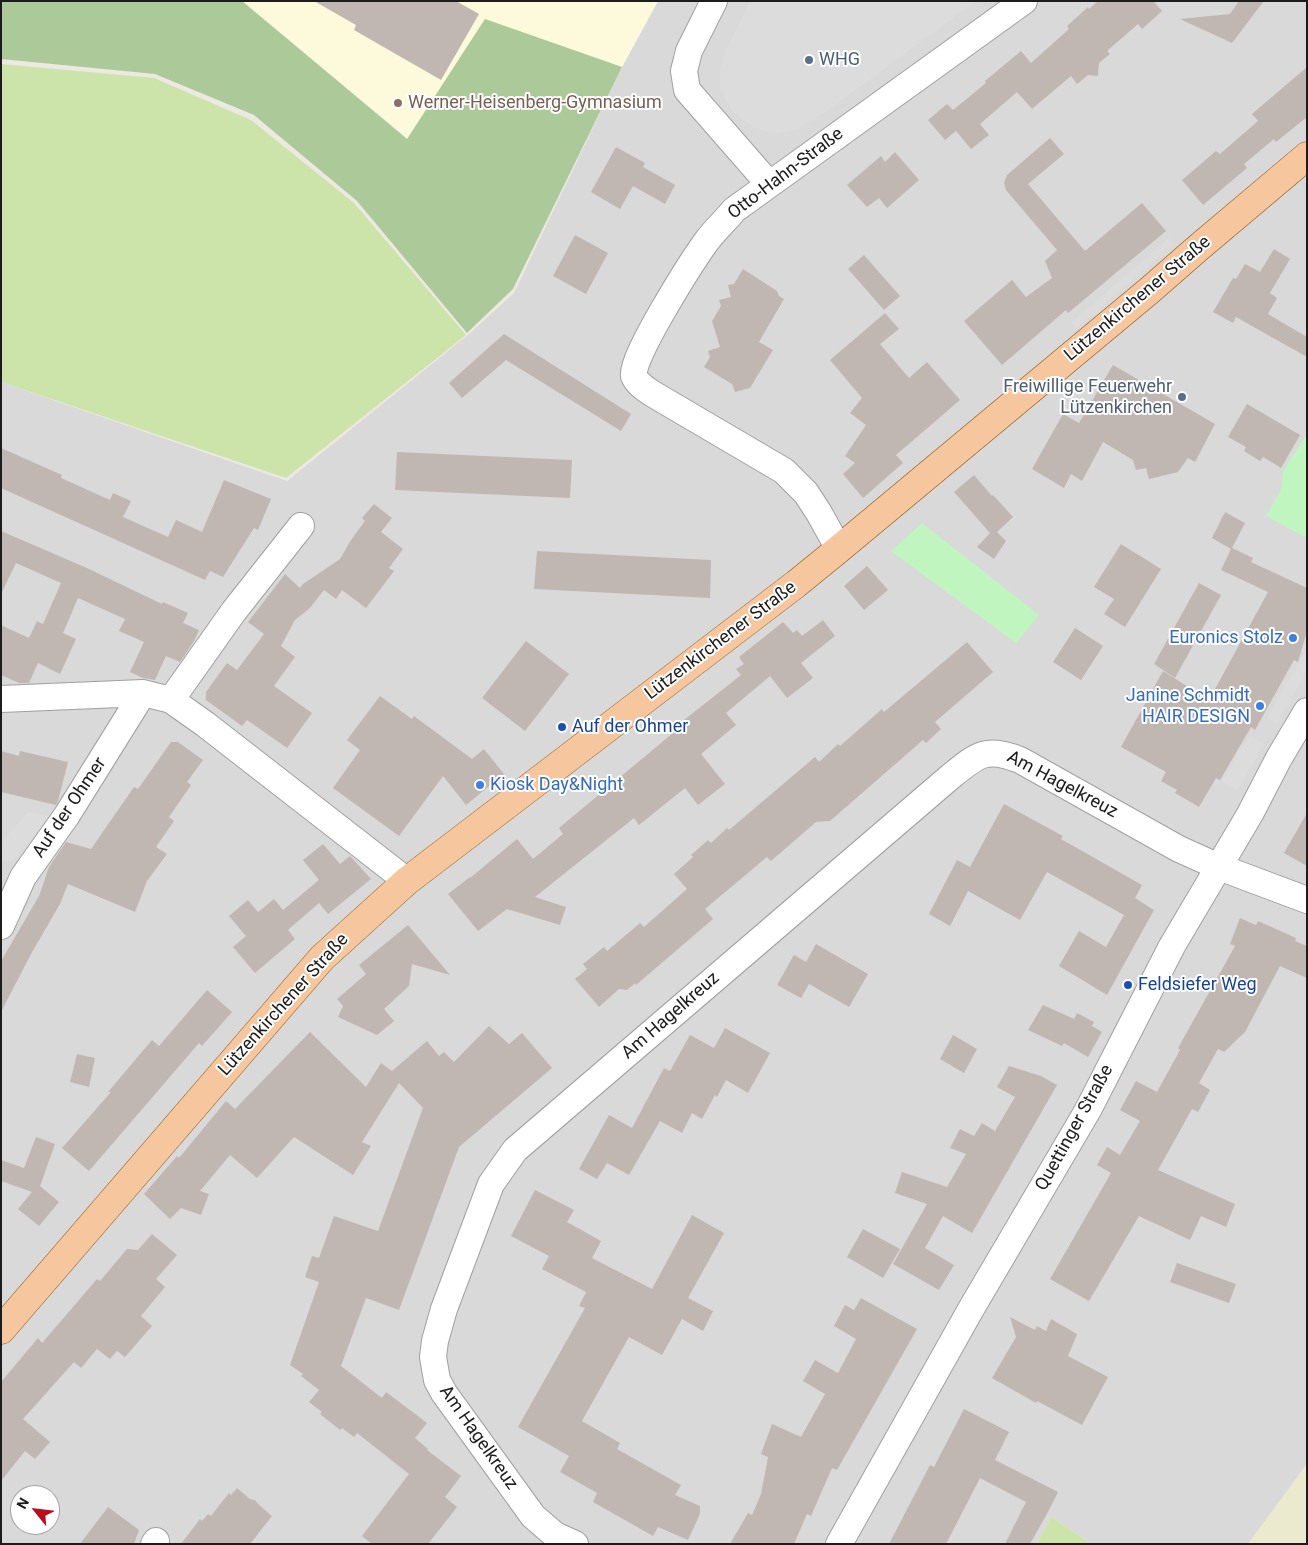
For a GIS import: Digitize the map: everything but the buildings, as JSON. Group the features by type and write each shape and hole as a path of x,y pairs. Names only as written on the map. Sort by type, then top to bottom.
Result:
{"main road":[{"name":"Lützenkirchener Straße","path":"1,1330 322,958 407,881 796,584 1150,290 1307,156"}],"street":[{"path":"714,1 689,51 684,71 687,90 769,184"},
{"name":"Otto-Hahn-Straße","path":"839,549 820,513 806,493 784,471 653,394 634,377 633,369 638,355 707,240 734,210 1024,1"},
{"path":"171,700 234,611 301,526"},
{"path":"1,698 143,693 171,700 205,724 407,881"},
{"name":"Auf der Ohmer","path":"1,926 23,877 77,799 143,693"},
{"name":"Quettinger Straße","path":"839,1544 971,1309 1088,1110 1172,946 1307,711"},
{"name":"Am Hagelkreuz","path":"560,1541 533,1516 444,1393 437,1380 434,1357 435,1341 444,1309 491,1184 515,1150 970,760 990,752 1003,753 1020,760 1179,849 1219,867"},
{"path":"1219,867 1307,900"}],"shaded area":[{"name":"Werner-Heisenberg-Gymnasium","path":"242,1 658,1 622,67 485,19 408,139"},
{"path":"658,1 1307,1 1307,1464 1248,1544 1092,1544 1051,1517 1037,1544 1,1544 1,382 287,481 469,334 514,293 622,67"},
{"name":"WHG","path":"750,1 976,1 830,109 796,130 773,134 753,127 732,111 720,89 720,68 725,52"},
{"path":"1169,238 1174,244 1076,329 1071,323"},
{"path":"1307,648 1307,671 1277,724 1267,718"},
{"path":"1250,735 1265,744 1237,790 1222,781"},
{"path":"28,812 51,817 11,862 1,860 1,843"}],"green space":[{"path":"1,1 242,1 407,139 485,19 622,67 513,289 467,333 357,201 254,115 155,74 1,59"},
{"path":"1,64 154,78 251,120 354,203 466,335 286,478 1,382"},
{"path":"1307,434 1307,538 1266,516 1281,490 1283,471"},
{"path":"922,523 1039,615 1016,643 891,551"},
{"path":"1307,1464 1307,1544 1248,1544"},
{"path":"1051,1517 1092,1544 1037,1544"}],"place":[{"name":"WHG","path":"809,60"},
{"name":"Werner-Heisenberg-Gymnasium","path":"398,103"},
{"name":"Freiwillige Feuerwehr Lützenkirchen","path":"1182,397"},
{"name":"Euronics Stolz","path":"1293,638"},
{"name":"Janine Schmidt HAIR DESIGN","path":"1260,706"},
{"name":"Auf der Ohmer","path":"562,727"},
{"name":"Kiosk Day&Night","path":"480,785"},
{"name":"Feldsiefer Weg","path":"1128,985"}]}
